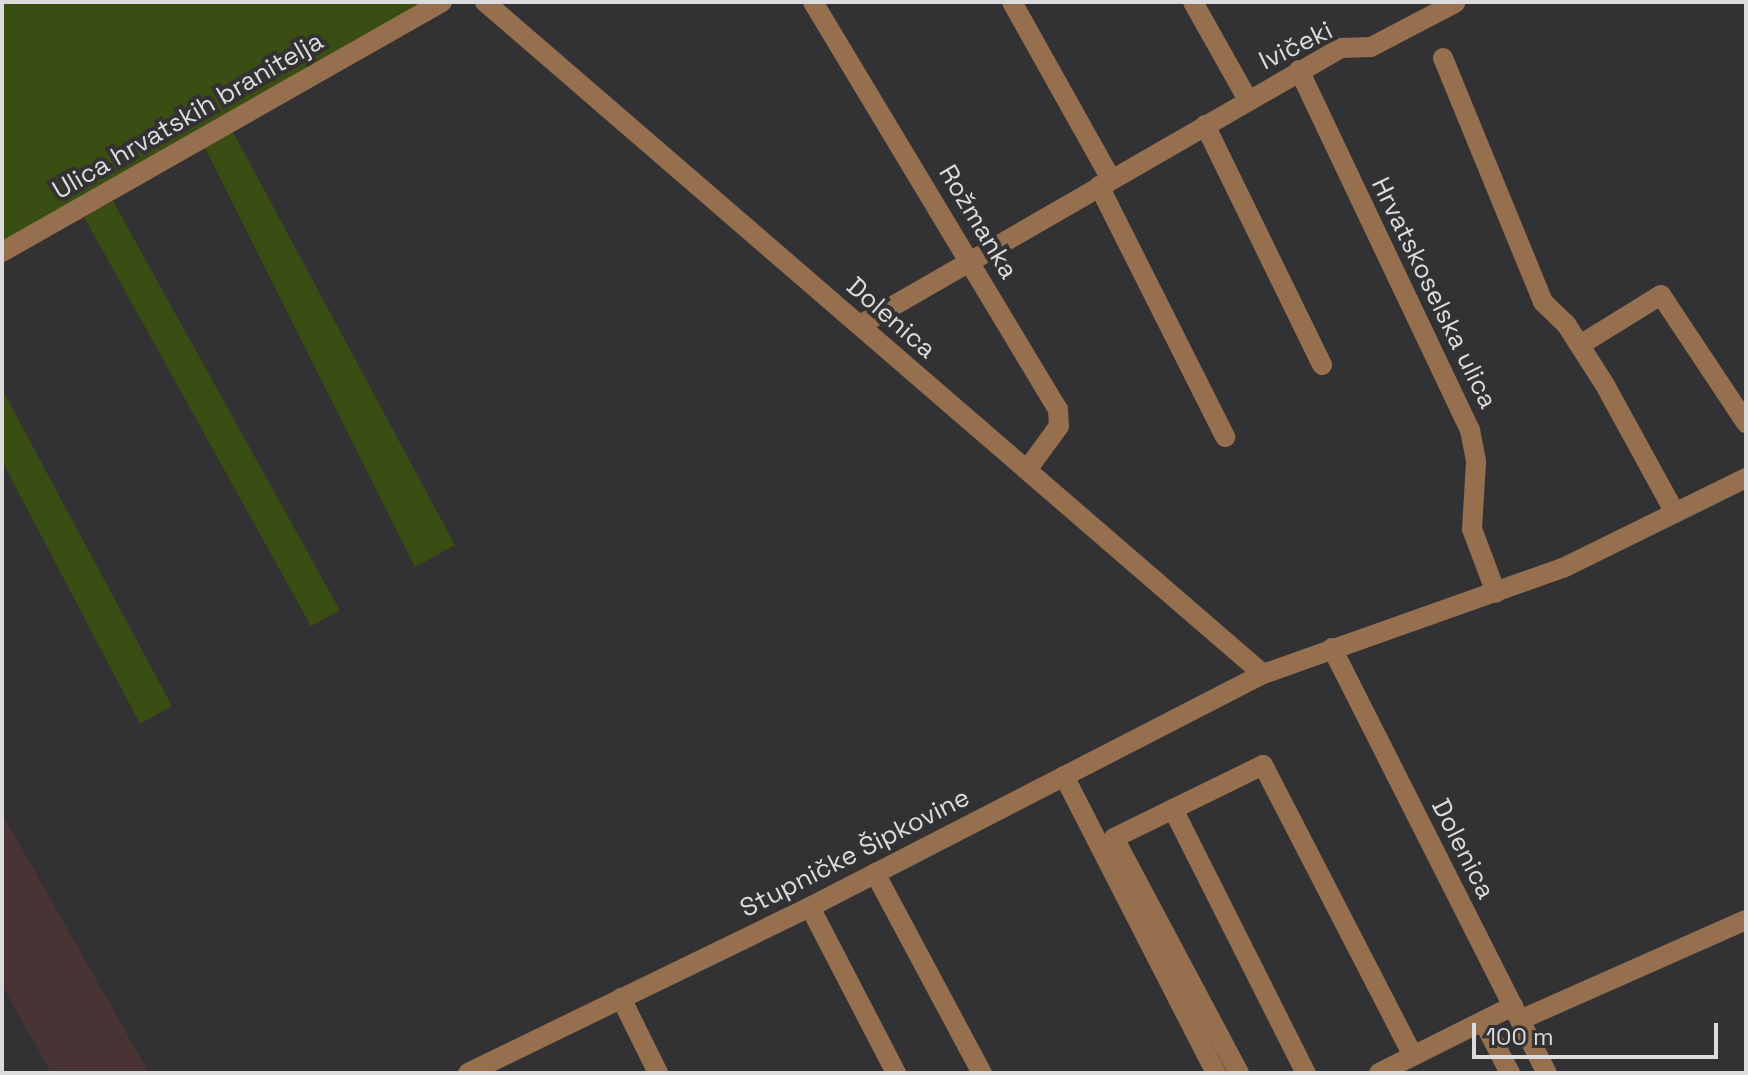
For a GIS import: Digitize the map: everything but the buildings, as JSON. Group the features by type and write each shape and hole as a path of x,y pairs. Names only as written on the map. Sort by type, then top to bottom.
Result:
{"street":[{"name":"Ulica hrvatskih branitelja","path":"2,252 442,2"},
{"name":"Dolenica","path":"485,2 1263,674"},
{"name":"Rožmanka","path":"813,2 972,260 1058,409 1059,426 1027,470"},
{"path":"1012,2 1105,183 1225,437"},
{"path":"1193,2 1248,100"},
{"name":"Ivičeki","path":"860,325 1299,70 1341,48 1371,47 1455,3"},
{"path":"1443,58 1543,302 1580,345 1675,513"},
{"name":"Hrvatskoselska ulica","path":"1299,70 1470,430 1476,462 1472,529 1496,593"},
{"path":"1205,125 1322,365"},
{"path":"1580,345 1661,295 1746,423"},
{"path":"1263,674 1563,568 1746,478"},
{"name":"Dolenica","path":"1332,648 1547,1073"},
{"name":"Stupničke Šipkovine","path":"468,1073 810,907 1263,674"},
{"path":"1239,1073 1114,838 1263,765 1413,1056"},
{"path":"1064,776 1216,1073"},
{"path":"1173,809 1306,1073"},
{"path":"875,873 982,1073"},
{"path":"810,907 896,1073"},
{"path":"1379,1073 1483,1021 1517,1013 1746,920"},
{"path":"621,998 658,1073"},
{"path":"1483,1021 1510,1073"}],"shaded area":[{"path":"2,816 149,1073 51,1073 2,985"}],"green space":[{"path":"2,2 425,2 2,244"},
{"path":"233,132 455,545 415,567 205,148"},
{"path":"113,201 340,610 311,626 84,217"},
{"path":"2,389 172,706 140,724 2,461"}]}
